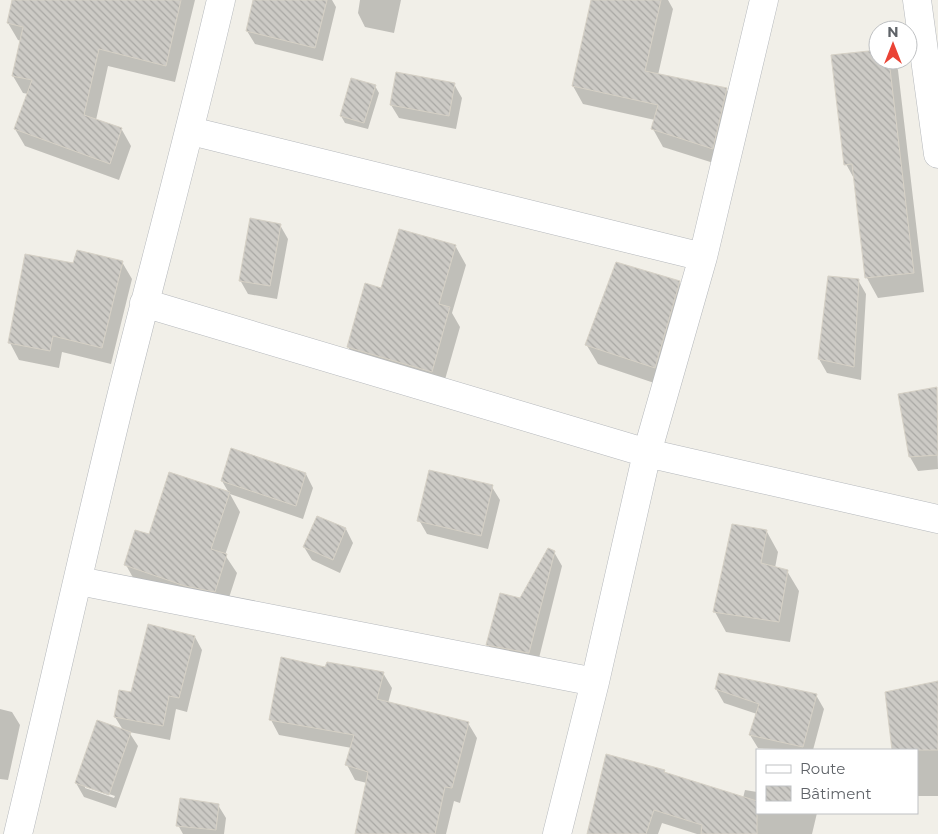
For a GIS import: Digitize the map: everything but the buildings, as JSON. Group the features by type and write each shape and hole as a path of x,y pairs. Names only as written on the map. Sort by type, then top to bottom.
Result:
{"street":[{"path":"18,834 144,303 191,131 221,0"},
{"path":"557,834 595,682 647,453 703,257 764,0"},
{"path":"917,0 938,154"},
{"path":"191,131 703,257"},
{"path":"144,303 647,453 938,519"},
{"path":"79,581 595,682"}]}
